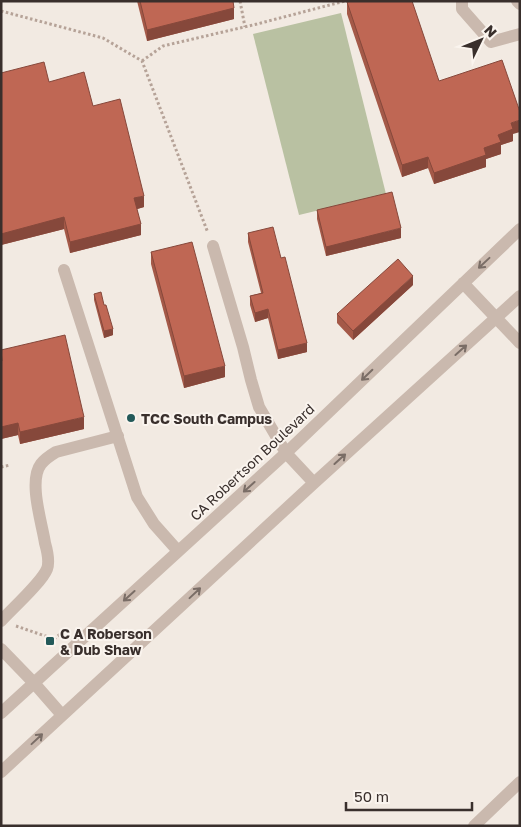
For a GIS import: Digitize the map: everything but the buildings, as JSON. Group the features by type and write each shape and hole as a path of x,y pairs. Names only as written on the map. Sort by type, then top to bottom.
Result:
{"street":[{"path":"462,1 462,9 491,42 520,34"},
{"path":"517,1 520,4"},
{"name":"CA Robertson Boulevard","path":"1,713 286,453 520,229"},
{"path":"213,246 259,407 286,453 314,482"},
{"path":"64,270 137,497 154,524 178,551"},
{"path":"463,283 520,343"},
{"path":"1,772 314,482 520,296"},
{"path":"6,622 48,569 48,555 35,480 40,465 56,452 118,436"},
{"path":"1,649 62,715"},
{"path":"474,826 520,782"}],"path":[{"path":"240,1 246,27"},
{"path":"142,61 163,46 342,2"},
{"path":"1,11 103,38 142,61 213,246"},
{"path":"1,467 10,465"},
{"path":"6,622 54,639 63,632"}],"green space":[{"path":"341,13 386,194 299,215 253,34"}],"place":[{"name":"TCC South Campus","path":"131,418"},
{"name":"C A Roberson & Dub Shaw","path":"50,641"}]}
